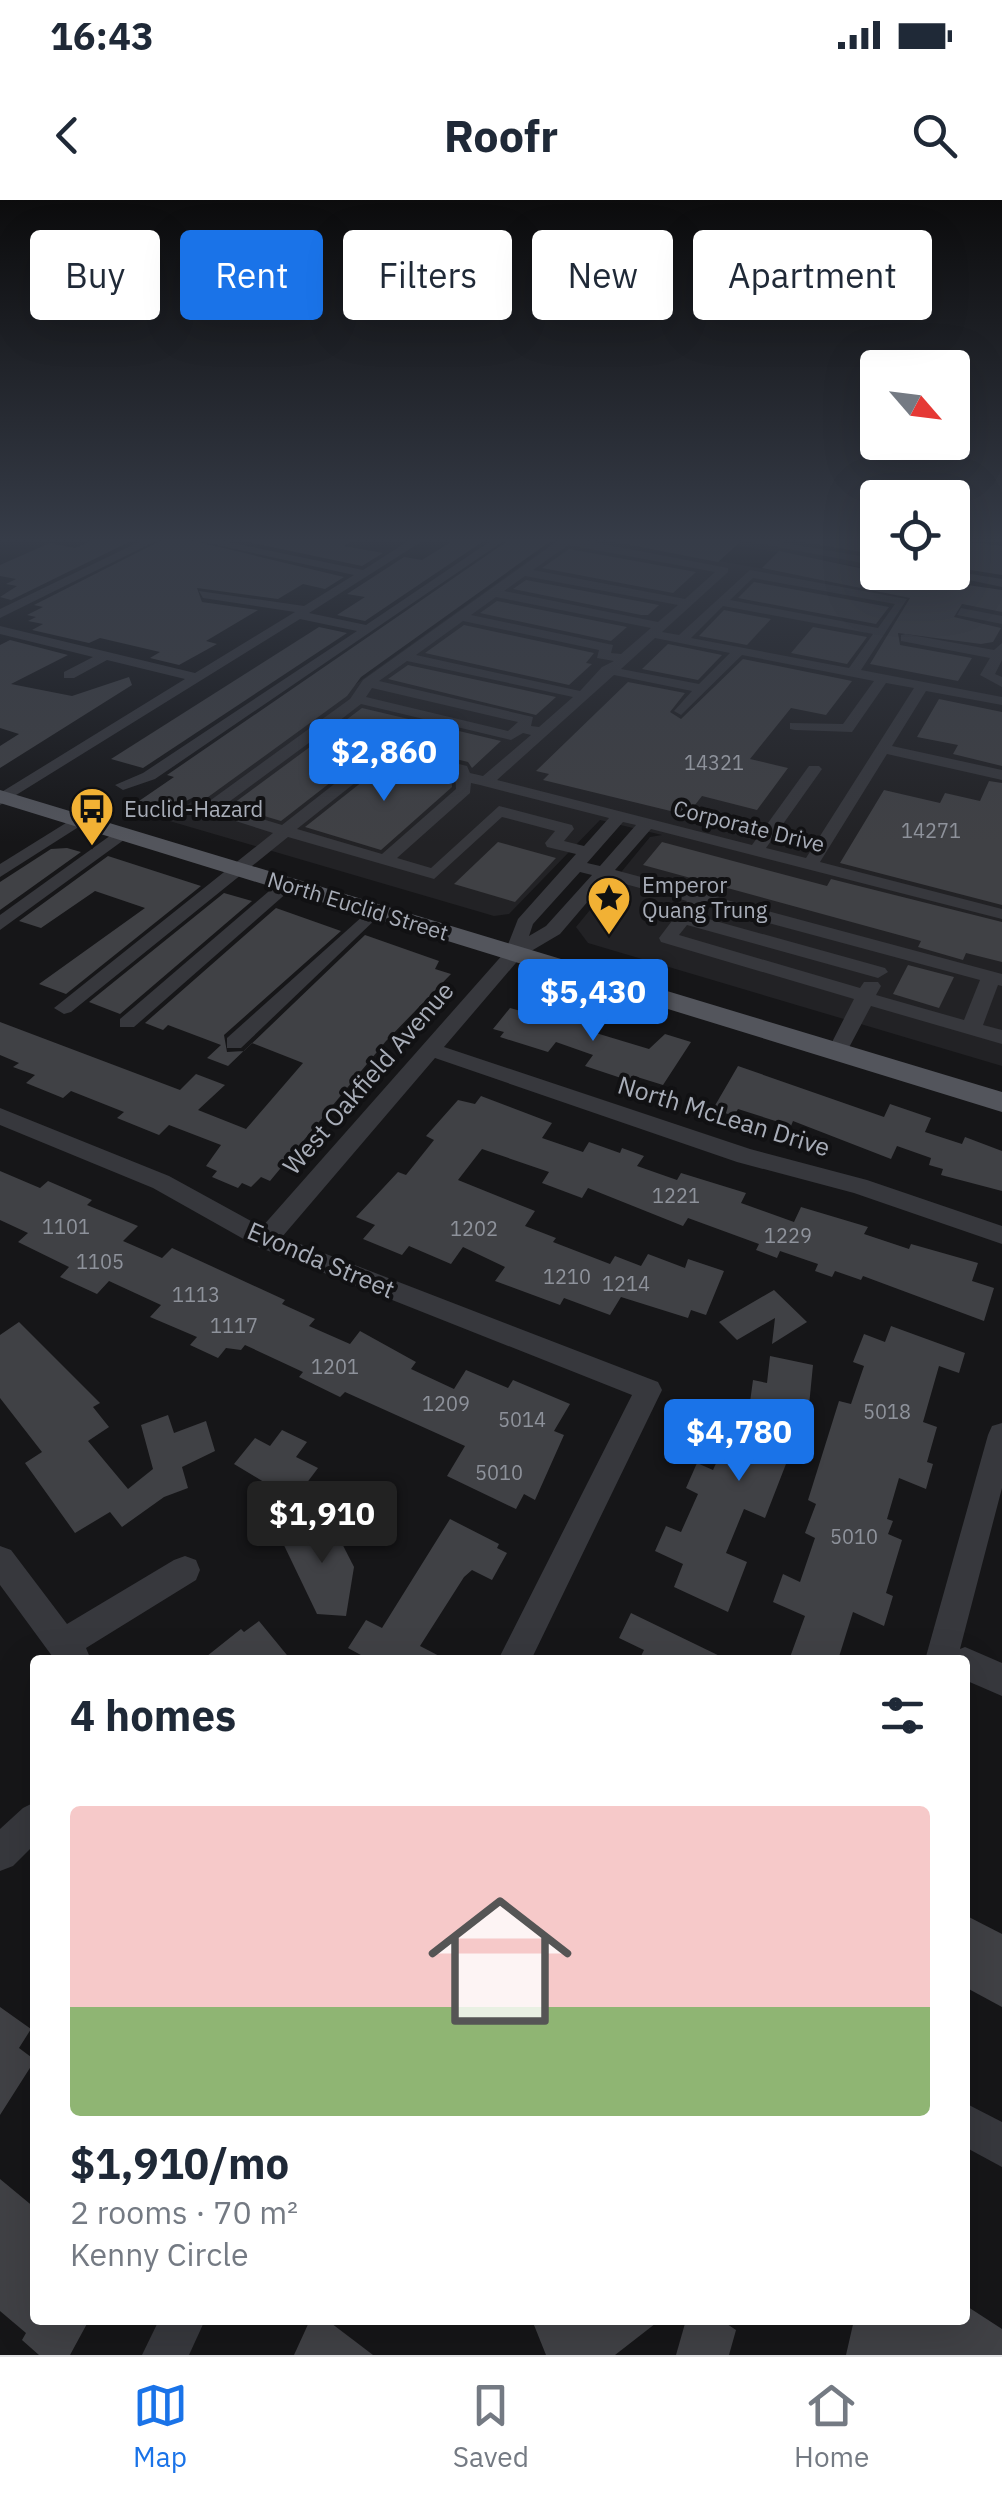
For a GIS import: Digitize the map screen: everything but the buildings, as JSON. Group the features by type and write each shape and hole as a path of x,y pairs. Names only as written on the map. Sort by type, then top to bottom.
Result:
{"main road":[{"name":"North Euclid Street","path":"1,798 1002,1102"}],"street":[{"path":"45,641 197,678"},
{"path":"1,798 257,641"},
{"path":"123,785 149,776 351,641"},
{"path":"428,641 368,683 357,699 210,808 434,874 499,811 566,829 553,843 604,873 997,979 972,1028"},
{"path":"501,641 596,660 702,689"},
{"path":"486,782 581,695 604,662 608,648 573,641"},
{"path":"604,662 620,658 642,641"},
{"path":"701,641 923,685 1001,693"},
{"path":"764,654 774,641"},
{"path":"854,671 876,641"},
{"path":"925,641 1000,651 987,675 1001,693"},
{"path":"681,711 742,649"},
{"path":"69,675 106,655"},
{"path":"406,657 581,695"},
{"path":"795,726 848,729 884,677"},
{"path":"357,699 511,736 528,720 368,683"},
{"path":"810,865 923,685"},
{"path":"520,728 540,732"},
{"name":"Corporate Drive","path":"314,732 462,769 463,776 1002,914"},
{"path":"884,749 1002,775"},
{"path":"64,1008 387,750"},
{"path":"756,851 814,768"},
{"path":"385,860 464,790 463,776"},
{"path":"514,953 524,924 620,816"},
{"path":"0,872 80,821"},
{"path":"514,953 553,930 648,824"},
{"path":"0,924 124,834"},
{"path":"127,1023 288,884"},
{"path":"698,898 668,938 1002,1037"},
{"path":"234,1044 374,910"},
{"path":"683,918 878,972"},
{"path":"837,1052 889,950"},
{"name":"West Oakfield Avenue","path":"264,1240 514,953"},
{"name":"North McLean Drive","path":"430,1049 745,1156 859,1186 1002,1235"},
{"name":"Evonda Street","path":"0,1116 161,1182 264,1240 648,1390 516,1655"},
{"path":"953,1655 1002,1435"},
{"path":"0,1560 70,1652 184,1570"},
{"path":"970,1667 1002,1680"},
{"path":"0,1854 30,1825"},
{"path":"970,2126 1002,2146"},
{"path":"165,2355 180,2325"}],"shaded area":[{"path":"417,641 1002,641 1002,1066 588,943 576,927 650,837 662,835 600,820 509,914 494,916 166,820"}],"place":[{"name":"Euclid-Hazard","path":"92,847"},
{"name":"Emperor Quang Trung","path":"609,936"}]}
